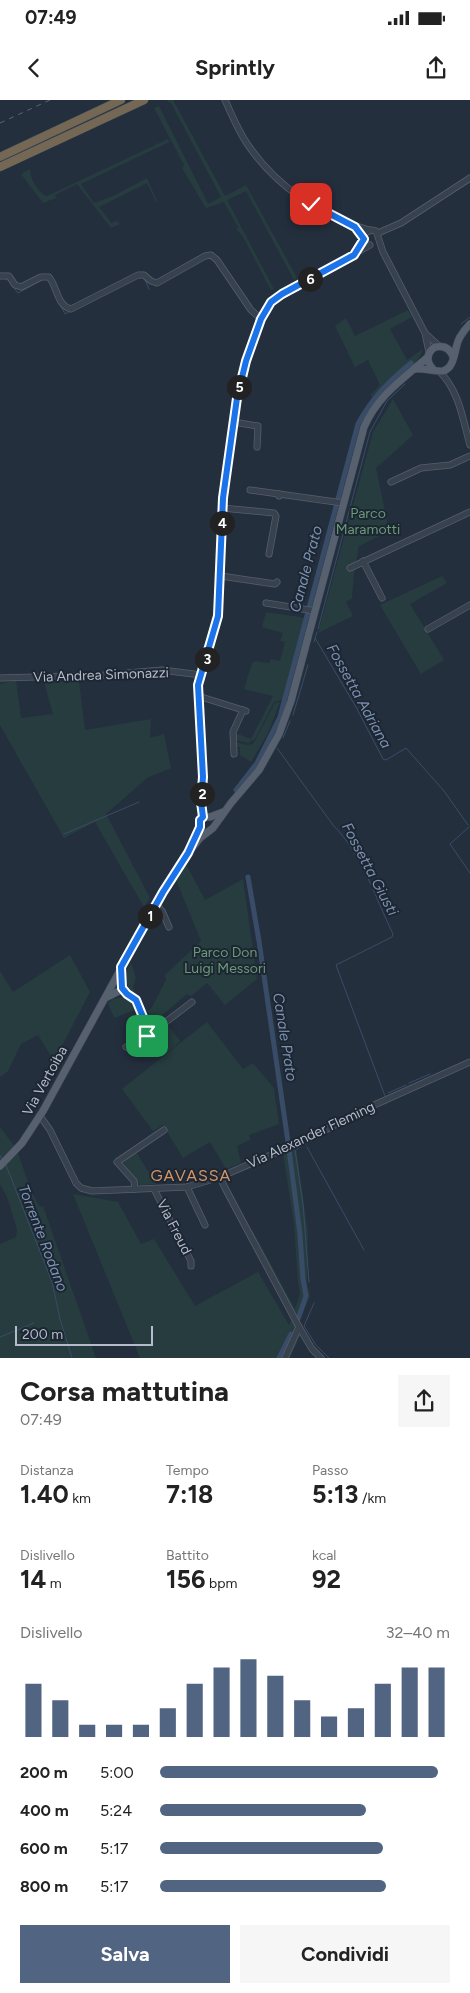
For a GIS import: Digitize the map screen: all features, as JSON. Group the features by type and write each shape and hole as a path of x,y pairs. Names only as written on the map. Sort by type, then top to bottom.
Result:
{"highway":[{"path":"0,156 121,100"},
{"path":"0,167 144,100"}],"main road":[{"path":"415,368 436,370 450,367 460,337 470,324"},
{"path":"188,853 207,831 211,830 258,770 282,727 339,502 370,414 395,383 429,355 460,337"},
{"path":"442,347 449,349 453,357"},
{"path":"429,355 429,364 436,370"},
{"path":"119,989 121,967 156,904 188,853 200,827 200,820 225,810"},
{"path":"207,817 213,821 214,826"},
{"path":"200,827 202,830 207,831"},
{"name":"Via Vertoiba","path":"0,1166 18,1149 40,1116 103,1001 119,989"}],"street":[{"path":"225,100 236,124 252,150 283,184 311,204 355,227 374,230 383,252 425,333 429,355"},
{"path":"207,817 201,802 203,777 198,685 218,616 221,576 222,508 242,374 261,319 271,302 282,294 371,245 378,236 470,178"},
{"path":"355,227 371,245 383,252"},
{"path":"354,255 365,233 369,230"},
{"path":"0,276 9,276 15,285 21,287 41,277 49,277 62,304 66,308 71,309 138,275 144,275 157,283 205,256 211,255 217,260 251,310 261,319"},
{"path":"425,333 442,347"},
{"path":"450,367 449,382 470,445"},
{"path":"436,370 449,382"},
{"path":"234,422 258,426 257,447"},
{"path":"392,482 421,468 450,465 470,456"},
{"path":"250,490 339,502"},
{"path":"222,508 275,514 269,554"},
{"path":"350,568 470,512"},
{"path":"363,561 382,598"},
{"path":"221,576 275,584 277,582"},
{"path":"266,604 312,610"},
{"path":"428,629 470,605"},
{"name":"Via Andrea Simonazzi","path":"0,678 105,675 162,670 201,675"},
{"path":"198,696 245,711 233,732 234,754"},
{"path":"156,904 162,911 169,927"},
{"path":"119,989 136,1000 150,1032"},
{"path":"126,1047 140,1042 150,1032 192,1002"},
{"name":"Via Alexander Fleming","path":"40,1116 50,1130 78,1186 92,1190 187,1187 220,1177 290,1147 372,1106 470,1062"},
{"path":"135,1189 134,1181 117,1162 164,1130"},
{"path":"220,1177 299,1327 312,1348 321,1358"},
{"path":"187,1187 205,1225"},
{"name":"Via Freud","path":"154,1188 191,1261 191,1266"},
{"path":"285,1358 299,1327"}],"green space":[{"path":"166,100 173,100 225,196 246,185 297,278 294,280 246,191 227,200 274,289 271,290 242,235 237,230 238,227 224,202 206,208 182,168 184,165 154,108 159,106 208,204 221,197 171,103"},
{"path":"168,139 169,142 81,184 94,203 113,196 147,178 156,202 147,183 99,207 111,223 117,221 120,224 111,228 77,184 55,195 56,198 43,203 21,174 30,169 35,185 47,196"},
{"path":"408,310 412,317 390,329 407,360 423,349 416,363 410,369 373,397 370,395 380,385 368,360 355,367 335,326 346,318 355,336"},
{"name":"Parco Maramotti","path":"393,399 413,435 376,468 389,531 359,546 352,598 346,602 353,616 318,633 373,432"},
{"path":"442,576 447,583 410,604 444,660 421,674 380,605"},
{"path":"266,612 306,618 284,698 286,699 274,702 255,739 248,743 236,740 235,733 251,739 273,696 244,689 252,663 255,661 269,663 271,659 280,661 285,642 280,641 283,633 262,627"},
{"path":"16,680 21,718 53,714 44,682 79,681 85,730 151,719 150,738 164,734 171,768 147,778 106,814 150,898 144,907 95,822 64,838 0,725 0,684"},
{"path":"280,702 268,733 251,762 240,755 240,747 236,747 236,742 247,745 253,744 275,703"},
{"name":"Parco Don Luigi Messori","path":"186,864 205,900 243,879 257,979 225,1005 207,983 191,996 187,994 153,1023 147,1010 151,1009 166,980 165,975 201,941 176,880"},
{"path":"70,955 90,992 54,1061 38,1035 21,1044 8,1071 0,1077 0,971 13,992"},
{"path":"131,963 136,978 133,993 126,979"},
{"path":"123,997 132,1001 137,1009 114,1018 108,1003 113,999"},
{"path":"207,1022 243,1069 253,1063 274,1088 279,1124 249,1135 250,1140 237,1146 241,1163 226,1169 210,1142 183,1158 163,1125 153,1131 122,1089 166,1054 154,1038 168,1025 180,1041 167,1053"},
{"path":"0,1127 15,1147 0,1163"},
{"path":"296,1148 308,1233 307,1283 310,1296 301,1318 298,1320 250,1233 253,1231 295,1309 300,1294 294,1224 283,1153"},
{"path":"136,1152 156,1184 140,1185 123,1162"},
{"path":"18,1153 31,1191 40,1207 43,1206 96,1358 0,1358 0,1244 16,1237 17,1229 7,1197 0,1184 0,1171"},
{"path":"73,1194 118,1202 141,1244 154,1239 195,1306 258,1272 289,1325 293,1317 300,1336 290,1358 140,1358"}],"waterway":[{"path":"446,197 470,182"},
{"path":"412,219 428,209"},
{"path":"144,278 149,289"},
{"path":"14,288 18,293 42,280"},
{"path":"61,306 65,314 71,311"},
{"path":"461,324 470,317"},
{"name":"Canale Prato","path":"236,790 257,763 280,717 358,424 369,406 395,376 411,363"},
{"name":"Fossetta Giusti","path":"318,629 370,432 387,401 405,384"},
{"name":"Fossetta Giusti","path":"314,642 317,632"},
{"name":"Fossetta Adriana","path":"315,638 356,707 383,759 386,760 406,748 444,791 468,825"},
{"name":"Fossetta Giusti","path":"293,715 308,665"},
{"name":"Fossetta Giusti","path":"283,738 290,721"},
{"name":"Fossetta Giusti","path":"277,748 352,849 367,876 393,934 392,937 336,965 385,1096"},
{"path":"64,834 139,802"},
{"name":"Fossetta Adriana","path":"469,827 450,844 470,873"},
{"name":"Canale Prato","path":"248,877 288,1142"},
{"path":"409,1083 430,1074"},
{"path":"388,1093 406,1085"},
{"name":"Fossetta Giusti","path":"353,1119 361,1115"},
{"name":"Fossetta Giusti","path":"323,1135 346,1123"},
{"name":"Fossetta Giusti","path":"309,1282 303,1204 295,1150 319,1137"},
{"path":"307,1147 364,1250"},
{"name":"Canale Prato","path":"289,1150 306,1296 298,1319"},
{"name":"Torrente Rodano","path":"0,1155 2,1160"},
{"name":"Torrente Rodano","path":"6,1165 52,1282 60,1319 72,1358"},
{"name":"Fossetta Giusti","path":"314,1303 304,1326 316,1345 329,1358"},
{"path":"0,1337 34,1323"},
{"name":"Canale Prato","path":"279,1358 291,1334"}],"railway":[{"path":"0,123 50,100"}],"district":[{"name":"GAVASSA","path":"191,1175"}],"route":[{"path":"147,1036 146,1032 148,1029 136,1000 122,988 121,967 163,892 188,853 200,827 199,822 203,817 201,802 203,777 198,685 218,616 221,576 222,508 234,416 242,374 261,319 271,302 294,287 354,255 364,239 355,227 311,204"}]}
